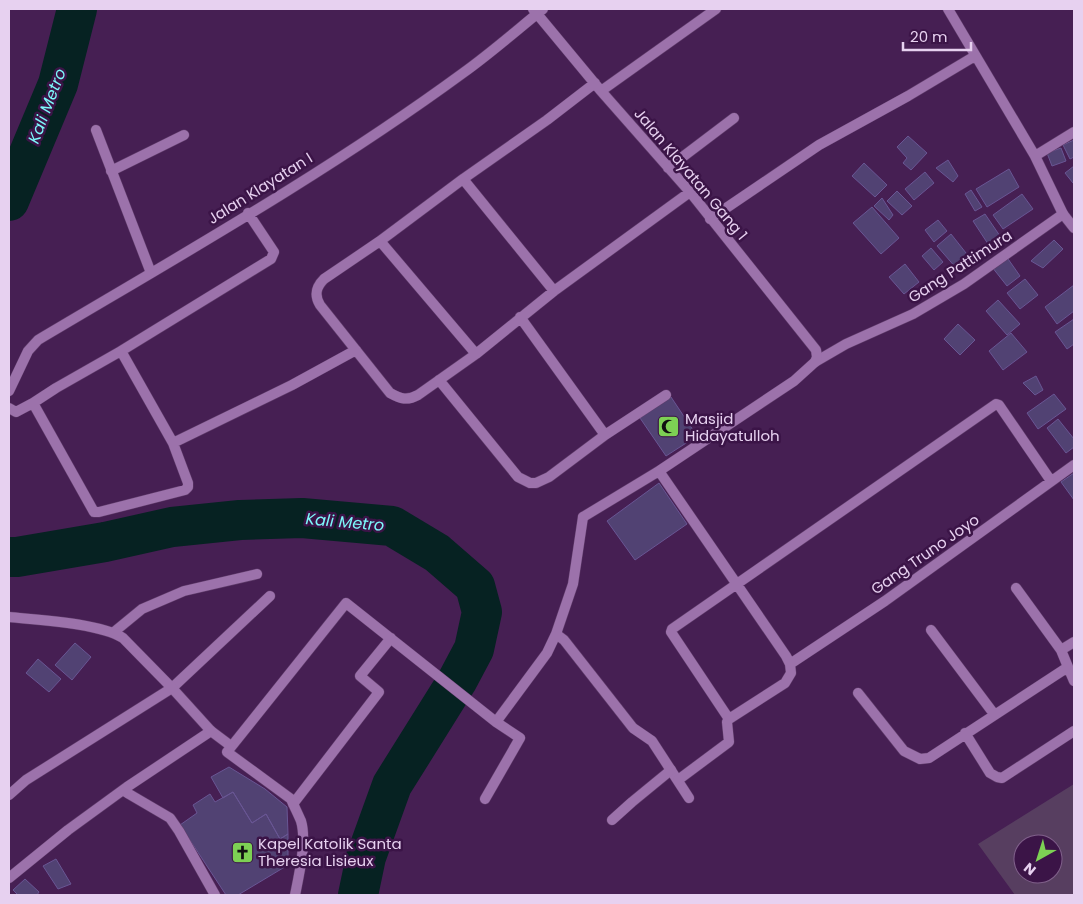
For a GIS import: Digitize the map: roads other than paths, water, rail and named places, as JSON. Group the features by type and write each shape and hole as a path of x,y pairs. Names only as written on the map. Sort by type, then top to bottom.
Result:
{"street":[{"path":"690,192 554,291 476,354 410,399 396,397 390,393 317,299 318,285 324,279 380,241 463,179 547,120 716,9"},
{"name":"Jalan Klayatan Gang 1","path":"538,10 598,87 690,192 816,350 817,357 815,362"},
{"name":"Jalan Klayatan I","path":"9,391 28,351 38,340 370,138 464,72 538,10"},
{"path":"952,10 975,56 1035,156 1063,214 1074,228"},
{"path":"710,219 819,145 908,96 975,56"},
{"path":"668,168 734,118"},
{"path":"96,130 150,273"},
{"path":"1035,156 1074,132"},
{"path":"111,171 184,135"},
{"path":"463,179 554,291"},
{"path":"9,408 16,412 34,403 271,259 274,252 248,213"},
{"name":"Gang Pattimura","path":"556,634 573,584 583,517 660,471 794,381 815,362 846,344 913,314 964,284 1063,214"},
{"path":"380,241 476,354"},
{"path":"520,317 605,435"},
{"path":"173,443 292,385 356,350"},
{"path":"34,403 94,512 186,490 188,483 173,443 121,351"},
{"path":"439,380 518,477 530,483 536,483 549,477 605,435 666,396"},
{"path":"729,720 671,632 672,629 996,404 1051,481"},
{"name":"Gang Truno Joyo","path":"790,664 940,562 1074,466"},
{"path":"660,471 786,656 790,664 791,673 786,683 729,720 727,722 729,742 678,780"},
{"path":"114,632 142,610 184,592 257,574"},
{"path":"1016,588 1060,650 1074,681"},
{"path":"9,794 26,780 172,688 270,596"},
{"path":"295,895 303,844 301,822 293,804 290,799 227,752 346,602 496,722 520,738 485,799"},
{"path":"9,617 62,622 114,632 123,638 212,731 231,746"},
{"path":"931,630 994,714"},
{"path":"496,722 547,653 556,634 564,640 633,728 652,741 689,798"},
{"path":"293,804 379,692 360,676 391,638"},
{"path":"1060,650 1074,642"},
{"path":"858,693 904,751 920,759 929,758 1068,667"},
{"path":"9,878 68,830 126,788 212,731"},
{"path":"965,734 990,773 1002,778 1074,731"},
{"path":"612,820 671,770"},
{"path":"126,788 126,792 170,818 215,895"}],"waterway":[{"name":"Kali Metro","path":"9,201 58,84 77,9"},
{"name":"Kali Metro","path":"9,557 105,542 172,527 240,520 302,518 392,526 437,553 475,586 482,612 474,649 457,681 392,785 366,857 358,895"}],"place":[{"name":"Masjid Hidayatulloh","path":"669,427"},
{"name":"Kapel Katolik Santa Theresia Lisieux","path":"242,852"}]}
